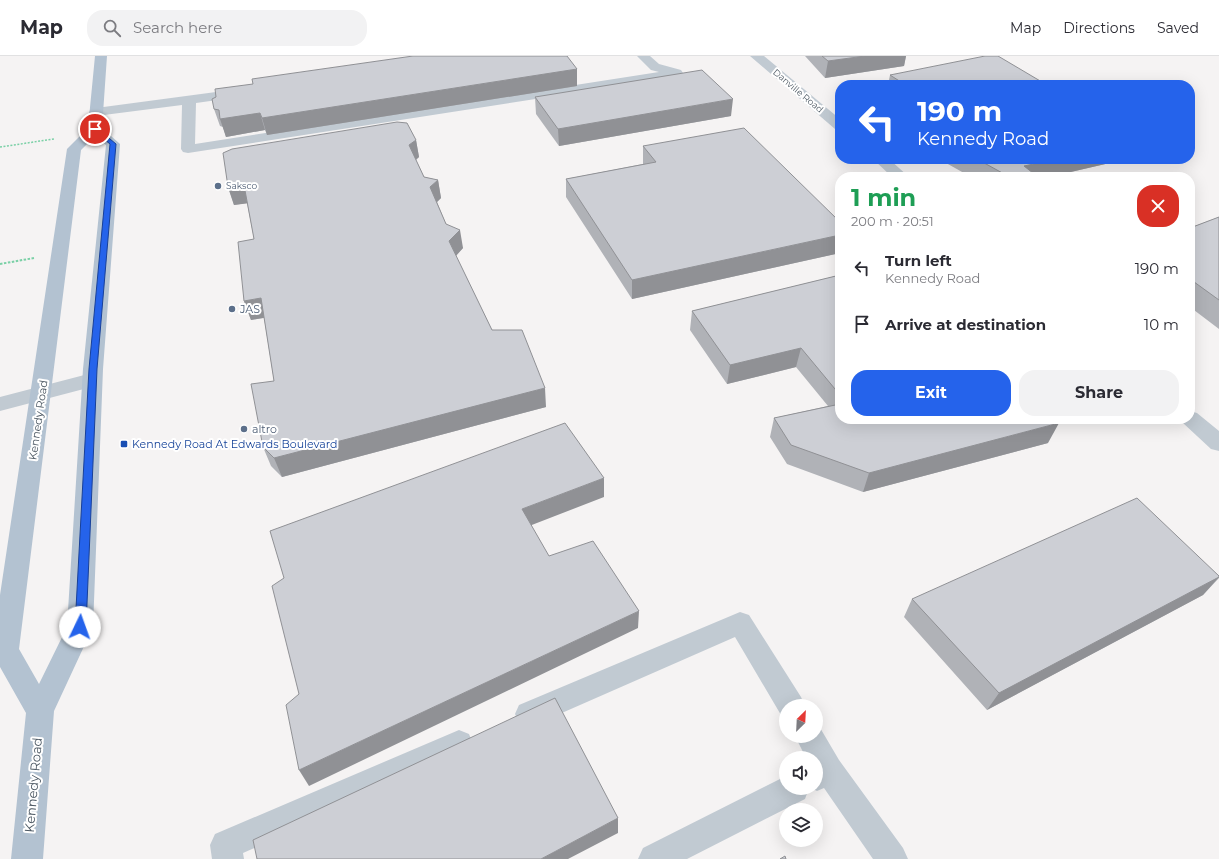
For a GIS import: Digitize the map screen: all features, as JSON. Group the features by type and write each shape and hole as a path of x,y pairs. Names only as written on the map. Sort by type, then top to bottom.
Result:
{"main road":[{"path":"95,129 101,56"},
{"name":"Kennedy Road","path":"27,859 40,711 80,627 92,380 113,144 95,129 74,149 42,393 5,651 40,711"}],"street":[{"path":"643,56 655,67 690,75"},
{"name":"Danville Road","path":"756,56 835,122"},
{"path":"189,100 188,149 676,73"},
{"path":"96,112 257,90"},
{"path":"886,164 896,172"},
{"path":"0,404 92,380"},
{"path":"1195,422 1219,442"},
{"path":"228,859 226,845 740,623 786,699"},
{"path":"823,773 892,859"},
{"path":"654,859 780,795"}],"path":[{"path":"0,147 54,138"},
{"path":"0,264 35,258"}],"building":[{"path":"413,56 567,56 577,69 262,118 260,113 220,119 219,110 214,109 212,99 216,97 215,89 253,84 252,79"},
{"path":"822,56 865,56 828,61"},
{"path":"985,56 998,56 1039,80 898,80 890,75"},
{"path":"702,70 733,99 558,129 535,97"},
{"path":"397,122 407,123 416,140 409,145 424,177 438,180 430,187 446,224 460,230 449,241 492,330 522,330 545,388 274,458 263,447 251,384 274,381 261,298 244,301 238,242 254,239 244,185 228,187 223,153 232,149"},
{"path":"744,128 835,217 835,236 632,280 566,179 656,162 643,146"},
{"path":"986,164 1033,164 1024,166 1032,172 1001,172"},
{"path":"1219,217 1219,300 1195,283 1195,226"},
{"path":"835,276 835,389 801,348 730,365 692,311"},
{"path":"835,405 835,424 1055,424 869,473 791,445 774,418"},
{"path":"565,423 604,478 522,509 549,556 593,541 639,611 299,770 286,705 299,694 272,586 284,578 270,531"},
{"path":"1137,498 1219,577 999,693 912,599"},
{"path":"555,698 618,818 541,859 257,859 253,840"}],"place":[{"name":"Saksco","path":"218,186"},
{"name":"JAS","path":"232,309"},
{"name":"altro","path":"244,429"},
{"name":"Kennedy Road At Edwards Boulevard","path":"124,444"}],"route":[{"path":"80,627 93,369 113,144 95,129"}]}
